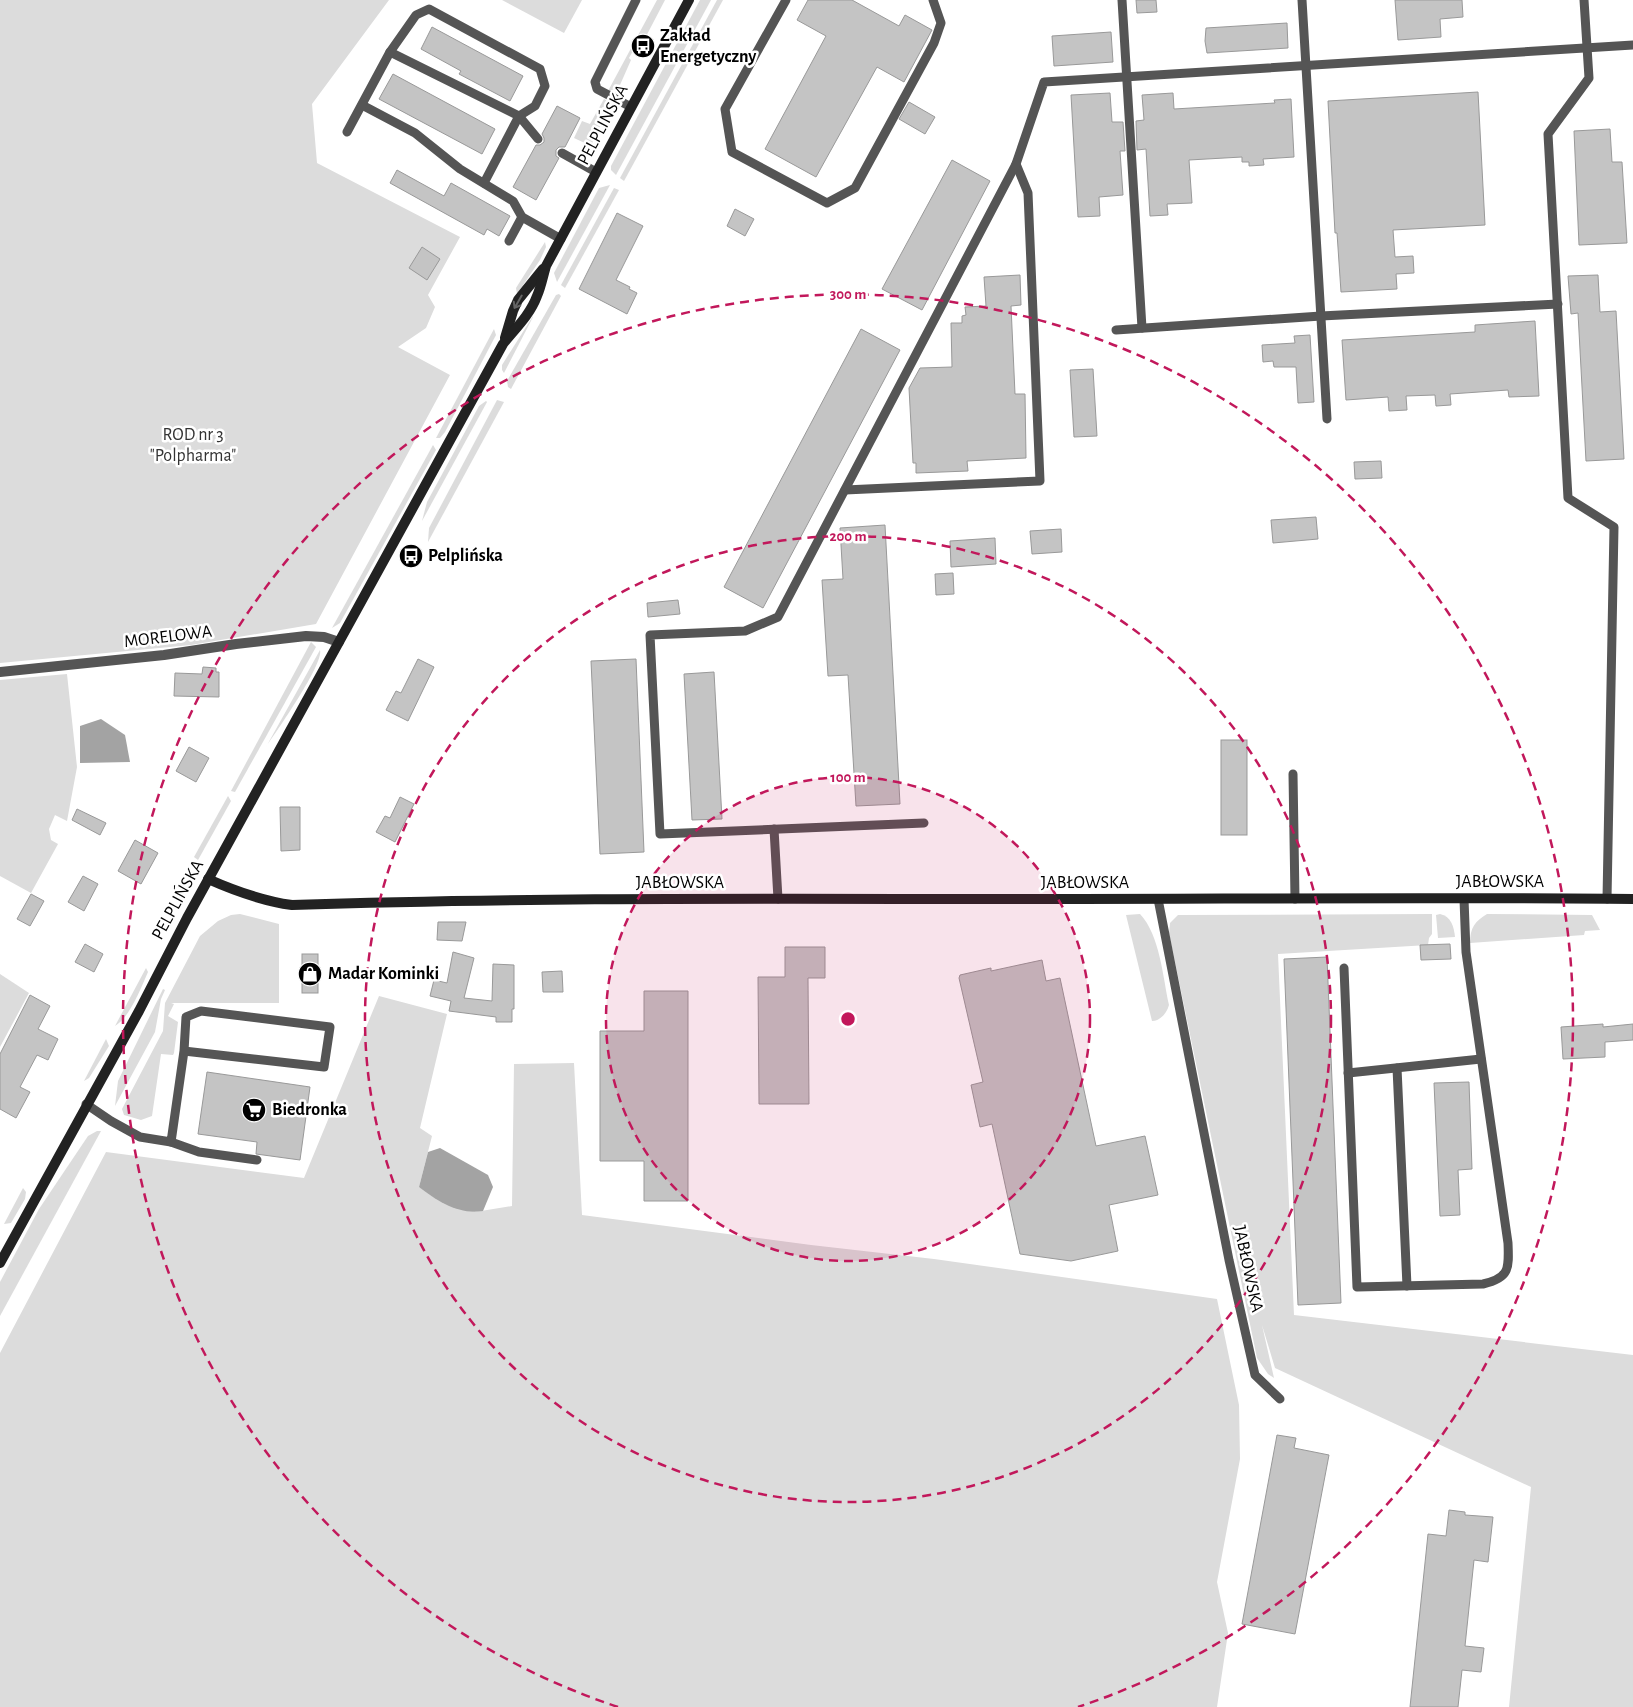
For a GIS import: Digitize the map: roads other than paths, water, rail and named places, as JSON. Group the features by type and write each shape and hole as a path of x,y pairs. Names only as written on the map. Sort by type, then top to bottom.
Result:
{"main road":[{"name":"PELPLIŃSKA","path":"0,1263 139,1011 208,879 503,344 518,300 546,266 689,0"},
{"name":"JABŁOWSKA","path":"208,879 248,896 292,905 429,901 778,899 1295,899 1382,897 1633,899"}],"street":[{"name":"MORELOWA","path":"0,672 164,655 306,636 324,637 339,642"}],"lane":[{"path":"631,108 597,89 595,82 636,0"},
{"path":"786,0 725,109 732,152 827,203 855,188 934,43 941,23 933,0"},
{"path":"1122,0 1142,328"},
{"path":"1302,0 1327,419"},
{"path":"1584,0 1589,78 1548,134 1568,498 1614,527 1607,899"},
{"path":"347,132 390,52 416,16 429,9 540,69 545,86 535,106 519,116 484,184"},
{"path":"924,822 660,834 650,635 744,631 778,617 1016,164 1044,82 1306,64 1633,45"},
{"path":"390,52 519,116 538,139"},
{"path":"362,105 415,133 460,169 513,201 522,217 561,239"},
{"path":"562,153 596,172"},
{"path":"845,490 1040,481 1028,193 1016,164"},
{"path":"509,241 522,217"},
{"path":"1116,330 1321,316 1558,304"},
{"path":"1294,774 1295,899"},
{"path":"774,829 778,899"},
{"name":"JABŁOWSKA","path":"1158,899 1229,1260 1255,1376 1280,1399"},
{"path":"1344,968 1357,1287 1483,1284 1495,1281 1505,1274 1509,1265 1508,1243 1466,952 1464,899"},
{"path":"171,1142 184,1051 186,1017 201,1011 330,1027 324,1067 184,1051"},
{"path":"1348,1073 1481,1059"},
{"path":"1397,1068 1408,1286"},
{"path":"86,1104 140,1137 171,1142 198,1152 256,1160"}],"place":[{"name":"Zakład Energetyczny","path":"643,46"},
{"name":"Pelplińska","path":"411,556"},
{"name":"Madar Kominki","path":"310,974"},
{"name":"Biedronka","path":"254,1110"}],"park label":[{"name":"ROD nr 3 \"Polpharma\"","path":"193,445"}]}
